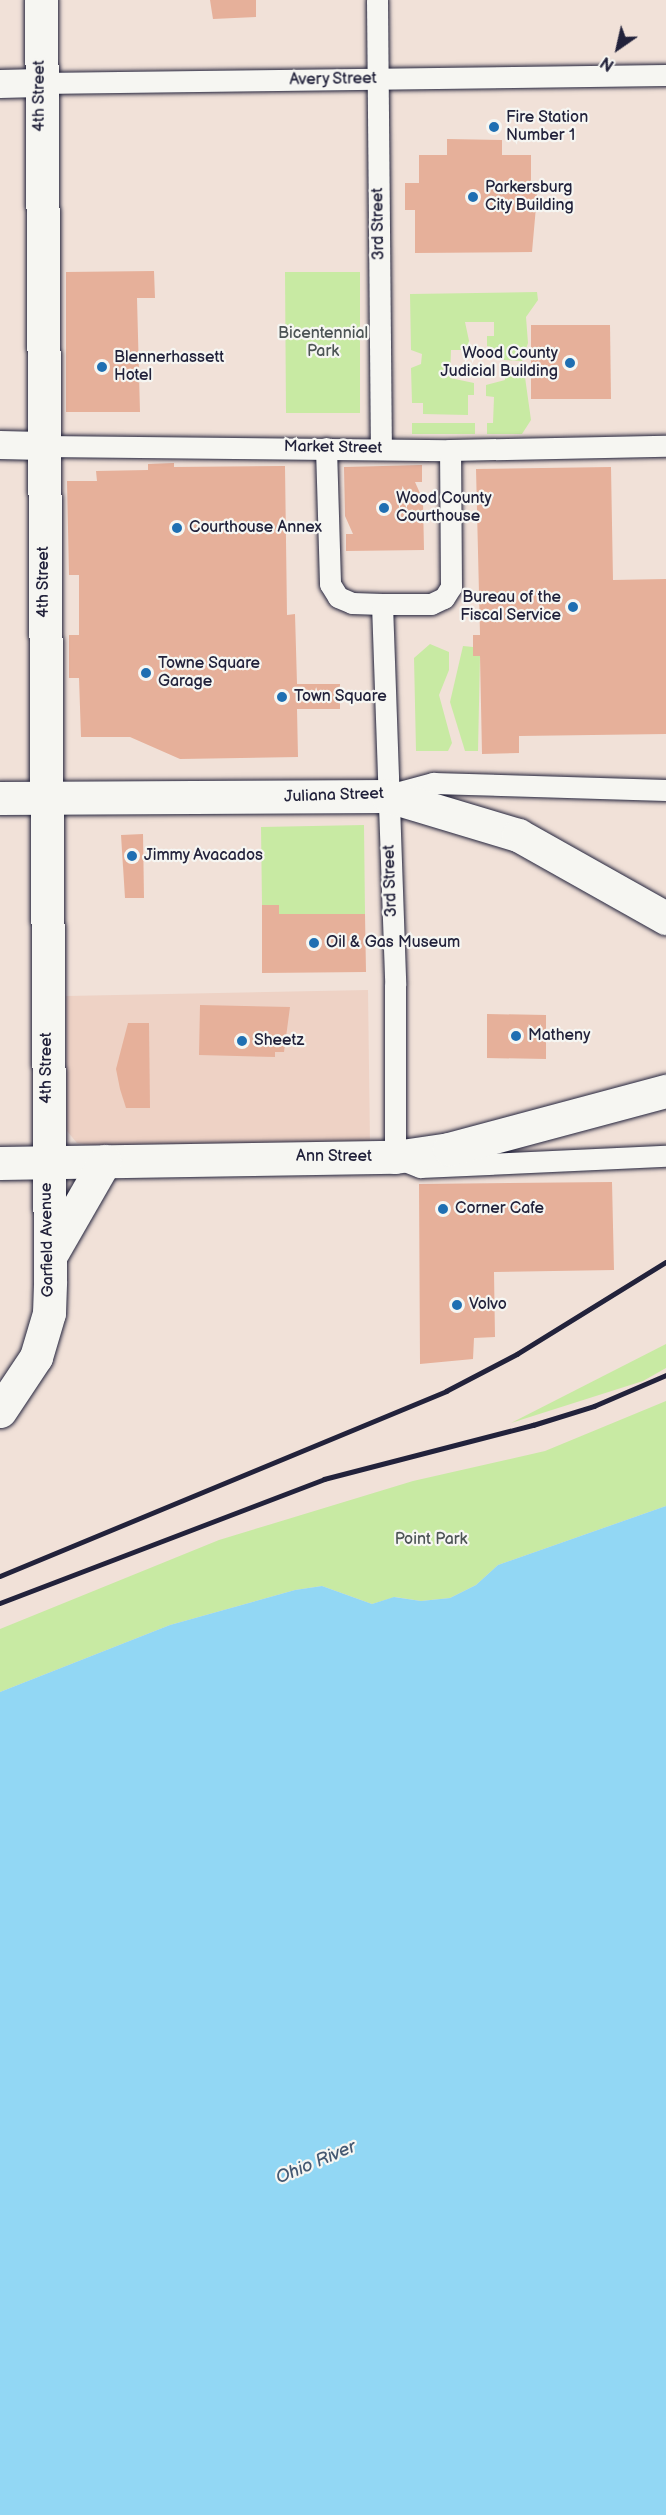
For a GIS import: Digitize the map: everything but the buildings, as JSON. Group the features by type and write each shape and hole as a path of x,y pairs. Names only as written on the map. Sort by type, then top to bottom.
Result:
{"main road":[{"name":"4th Street","path":"41,0 46,1163"},
{"name":"Juliana Street","path":"0,798 388,796"},
{"path":"388,796 518,835 654,912"},
{"path":"395,1157 449,1149 629,1103 666,1091"},
{"name":"Ann Street","path":"0,1163 395,1157"},
{"path":"50,1257 69,1217 105,1161"},
{"name":"Garfield Avenue","path":"0,1411 19,1388 43,1338 49,1313 50,1257 46,1163"}],"street":[{"name":"3rd Street","path":"377,0 381,448"},
{"name":"Avery Street","path":"0,84 666,75"},
{"name":"Market Street","path":"0,444 450,450 666,446"},
{"path":"326,448 330,584 338,597 352,603 382,604 431,604 444,598 451,587 450,450"},
{"name":"3rd Street","path":"382,604 395,984 395,1157"},
{"name":"Juliana Street","path":"388,796 433,783 666,790"},
{"name":"Ann Street","path":"395,1157 420,1167 666,1156"}],"shaded area":[{"path":"368,990 370,1143 90,1145 77,1143 67,1131 66,996"}],"green space":[{"name":"Bicentennial Park","path":"285,272 360,272 360,413 286,413"},
{"path":"537,292 538,300 526,317 528,343 522,361 504,360 504,352 487,346 487,336 494,336 494,322 465,322 471,350 451,350 450,378 474,383 474,395 468,395 468,415 423,414 423,403 412,403 411,368 421,364 422,354 411,350 410,294"},
{"path":"505,370 524,370 531,420 522,434 487,434 487,423 493,423 494,397 486,396 486,385 505,380"},
{"path":"412,423 475,423 475,434 412,434"},
{"path":"430,644 449,652 449,670 439,695 452,743 448,751 416,751 414,658"},
{"path":"463,646 473,647 480,656 478,751 465,751 450,702"},
{"path":"364,825 365,914 279,914 279,905 262,905 261,827"},
{"path":"666,1344 666,1368 643,1381 511,1423"},
{"name":"Point Park","path":"666,1401 666,1506 498,1565 476,1585 450,1598 421,1601 395,1597 372,1604 322,1586 295,1590 170,1625 0,1692 0,1629 219,1540 413,1481 545,1451"}],"water":[{"name":"Ohio River","path":"666,1506 666,2515 0,2515 0,1692 170,1625 295,1590 322,1586 372,1604 394,1597 421,1601 450,1598 476,1585 498,1565"}],"railway":[{"path":"0,1576 446,1391 517,1354 666,1262"},
{"path":"0,1603 324,1479 533,1425 594,1406 666,1375"}],"place":[{"name":"Fire Station Number 1","path":"494,127"},
{"name":"Parkersburg City Building","path":"473,197"},
{"name":"Wood County Judicial Building","path":"570,363"},
{"name":"Blennerhassett Hotel","path":"102,367"},
{"name":"Wood County Courthouse","path":"384,508"},
{"name":"Courthouse Annex","path":"177,528"},
{"name":"Bureau of the Fiscal Service","path":"573,607"},
{"name":"Towne Square Garage","path":"146,673"},
{"name":"Town Square","path":"282,697"},
{"name":"Jimmy Avacados","path":"132,856"},
{"name":"Oil & Gas Museum","path":"314,943"},
{"name":"Matheny","path":"516,1036"},
{"name":"Sheetz","path":"242,1041"},
{"name":"Corner Cafe","path":"443,1209"},
{"name":"Volvo","path":"457,1305"}]}
